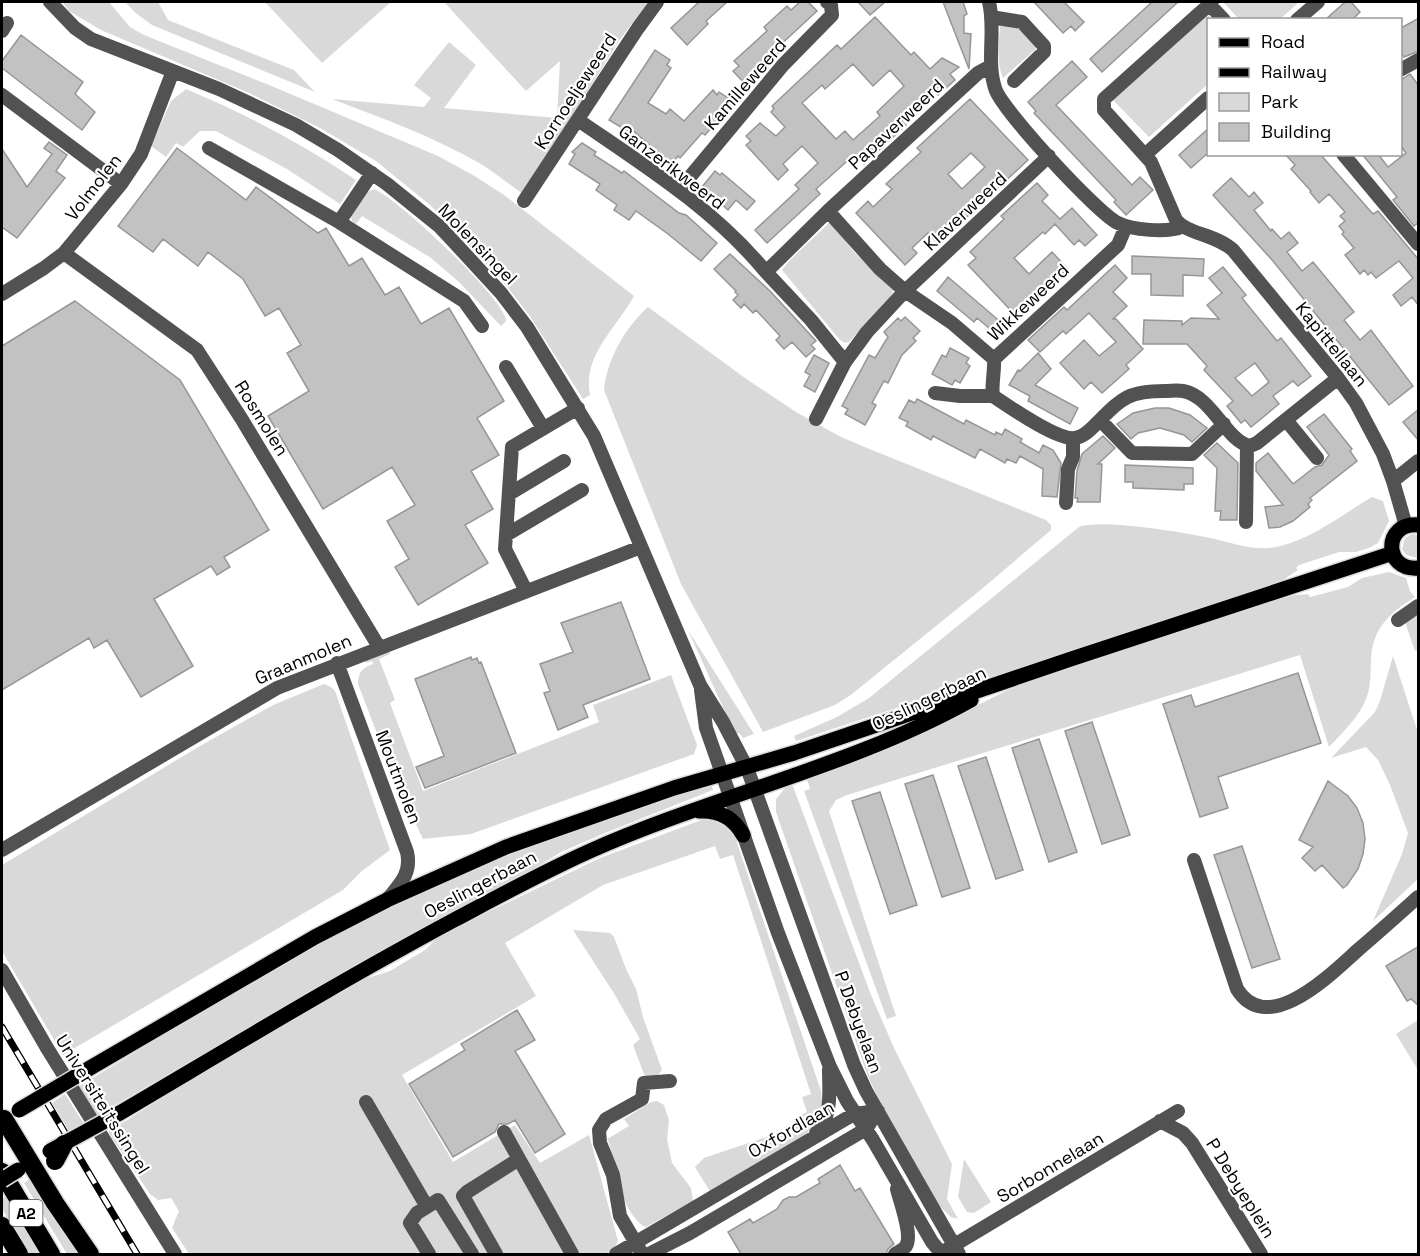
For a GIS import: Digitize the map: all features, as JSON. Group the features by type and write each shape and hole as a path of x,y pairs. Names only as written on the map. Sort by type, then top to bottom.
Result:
{"highway":[{"path":"8,1117 17,1168"},
{"name":"A2","path":"56,1152 52,1170 53,1180 67,1220"},
{"name":"A2","path":"17,1168 67,1220 90,1254"},
{"name":"A2","path":"17,1168 51,1254"},
{"name":"A2","path":"2,1226 19,1254"}],"main road":[{"path":"1412,525 1394,536 1393,553 1397,561 1404,566 1419,568"},
{"name":"Oeslingerbaan","path":"8,1117 315,937 387,900 506,847 626,804 747,768 1393,553"},
{"name":"Oeslingerbaan","path":"2,1180 17,1168 56,1152 371,964 540,874 592,850 731,796 897,738 928,724 1005,681"},
{"path":"690,812 718,812 733,821 743,835"}],"street":[{"name":"Molensingel","path":"50,2 75,28 91,39 219,89 296,125 324,141 372,173 439,226 501,293 527,327 578,408 604,455 700,685 723,722 755,788"},
{"name":"Kornoeljeweerd","path":"524,201 657,2"},
{"name":"Kamilleweerd","path":"679,190 783,65 832,15 831,5 827,2"},
{"name":"Kapittellaan","path":"989,2 992,17 991,66 995,89 1001,101 1049,156 1104,214 1116,223 1174,230 1181,227 1214,237 1233,250 1338,378 1365,418 1412,525"},
{"path":"1181,227 1156,170 1146,154 1104,110 1104,99 1209,2 1222,18"},
{"path":"1299,18 1318,2"},
{"path":"992,17 1022,22 1044,46 1044,52 1014,81"},
{"path":"1402,69 1419,60"},
{"name":"Papaverweerd","path":"766,272 828,211 978,73 991,66"},
{"name":"Volmolen","path":"2,294 64,253 121,184 141,154 173,70"},
{"path":"2,95 121,184"},
{"path":"1146,154 1207,100"},
{"name":"Ganzerikweerd","path":"578,120 679,190 744,246 811,320 845,362"},
{"path":"209,148 339,222 464,301 482,326"},
{"name":"Klaverweerd","path":"816,419 845,362 867,332 905,291 1049,156"},
{"path":"1345,156 1419,244"},
{"path":"339,222 372,173"},
{"path":"828,211 880,269 905,291 952,323 994,359"},
{"name":"Wikkeweerd","path":"993,396 994,359 1118,245 1126,226"},
{"name":"Rosmolen","path":"64,253 197,350 241,418 379,647"},
{"path":"506,367 543,428"},
{"path":"1247,446 1257,443 1338,378"},
{"path":"935,393 993,396 1048,430 1073,439 1088,432 1119,402 1138,392 1183,391 1198,398 1247,446"},
{"path":"525,591 505,549 512,447 578,408"},
{"path":"1100,420 1132,453 1192,454 1224,424"},
{"path":"1286,420 1317,458"},
{"path":"1066,503 1068,469 1073,457 1073,439"},
{"path":"1246,522 1247,446"},
{"path":"508,494 564,461"},
{"path":"1393,481 1419,461"},
{"path":"506,535 582,490"},
{"name":"Graanmolen","path":"2,850 255,699 337,663 641,547"},
{"path":"1398,620 1419,606"},
{"name":"Moutmolen","path":"337,663 400,828 409,858 406,875 387,900"},
{"name":"Molensingel","path":"700,685 706,728 743,835"},
{"name":"P Debyelaan","path":"755,788 854,1065 947,1252"},
{"path":"743,835 807,1013 830,1067 854,1114 893,1173 932,1242 947,1252"},
{"path":"1194,860 1234,983 1240,994 1248,1001 1262,1006 1284,1004 1319,984 1419,897"},
{"name":"Universiteitssingel","path":"2,970 47,1048 175,1254"},
{"path":"811,1138 827,1118 830,1067"},
{"path":"639,1249 620,1216 613,1175 600,1143 599,1130 606,1119 642,1099 644,1083 670,1081"},
{"path":"366,1102 427,1207"},
{"name":"Sorbonnelaan","path":"947,1252 1178,1111"},
{"name":"Oxfordlaan","path":"616,1254 639,1249 811,1138 854,1114 878,1112"},
{"name":"Oxfordlaan","path":"649,1254 690,1233 866,1129 878,1112"},
{"name":"P Debyeplein","path":"1160,1121 1183,1133 1192,1143 1261,1254"},
{"path":"504,1132 572,1254"},
{"path":"496,1254 463,1196 519,1159"},
{"path":"893,1173 908,1236 906,1246 895,1254"},
{"path":"429,1254 410,1223 417,1213 438,1200 472,1254"},
{"path":"666,1254 670,1248 690,1233"}],"green space":[{"path":"62,2 109,2 130,27 144,35 438,156 504,195 634,296 596,355 591,367 590,395 583,399 529,315 504,283 430,205 376,161 320,128 249,93 101,30 69,11"},
{"path":"125,2 158,2 168,20 294,70 315,92 152,25"},
{"path":"265,2 391,2 322,63"},
{"path":"444,2 648,2 619,41 523,194 481,164 445,145 332,99 424,107 431,98 414,85 449,42 476,65 444,108 557,118 560,61 526,91"},
{"path":"1223,2 1299,2 1281,18 1238,18"},
{"path":"1208,15 1211,18 1207,18 1207,85 1149,137 1113,100"},
{"path":"1009,24 1026,33 1036,49 1003,78 999,59 1000,26"},
{"path":"186,89 273,130 356,180 340,204 287,169 216,131 200,131 183,147 176,143 166,157 151,146 171,101"},
{"path":"374,189 426,229 470,272 501,310 506,321 501,326 459,282 431,258 362,216 356,224 352,221 351,216 366,193"},
{"path":"830,222 854,252 894,290 889,299 849,342 845,343 840,340 782,270"},
{"path":"648,307 745,378 796,412 839,436 1046,520 1051,525 1051,530 852,694 835,705 763,732 681,584 604,390 609,367 618,345 632,324"},
{"path":"1372,497 1383,501 1389,521 1378,543 1369,548 1356,552 1339,552 1299,565 1296,568 1298,570 1280,582 796,741 794,736 837,717 869,698 1079,527 1106,524 1146,527 1202,536 1249,547 1270,548 1310,535"},
{"path":"1412,534 1418,535 1417,558 1406,555 1402,549 1405,538"},
{"path":"1389,572 1406,578 1410,591 1415,597 1389,617 1378,632 1372,651 1370,686 1366,699 1355,718 1329,747 1300,655 836,800 829,811 896,1016 887,1019 804,791 810,789 806,776 901,743 1034,679 1286,596 1308,594 1310,597 1348,587 1362,578"},
{"path":"1418,612 1418,650 1415,651 1405,622"},
{"path":"688,630 754,734 743,738 739,733 735,734"},
{"path":"389,650 390,654 379,659 395,700 390,703 423,791 599,722 593,705 671,675 697,745 694,754 471,834 423,839 395,780 358,684 361,671 373,664 372,661 366,663 364,659"},
{"path":"1393,656 1418,733 1418,879 1373,921 1402,854 1408,833 1378,760 1366,747 1331,758 1375,712"},
{"path":"324,684 335,691 390,850 362,871 343,890 63,1055 2,951 2,865 200,746 273,705"},
{"path":"791,781 871,995 894,1048 952,1164 947,1199 958,1219 951,1217 937,1204 867,1074 776,812 776,799"},
{"path":"711,784 713,790 561,852 501,889 349,969 96,1116 78,1087 290,958 371,914 453,876 539,842"},
{"path":"704,819 721,822 735,837 821,1091 822,1109 819,1119 801,1138 711,1193 695,1167 704,1158 799,1126 796,1117 807,1112 802,1097 811,1094 733,855 720,859 715,846 603,885 505,943 536,996 402,1075 453,1162 515,1125 540,1163 589,1135 618,1241 613,1250 605,1254 189,1254 172,1228 179,1211 171,1198 158,1200 150,1194 108,1132 252,1042 358,981 390,971 425,950 439,936 600,858"},
{"path":"573,930 610,933 614,937 636,989 643,1017 662,1070 657,1076 645,1077 633,1045 640,1039"},
{"path":"1418,1020 1418,1070 1396,1034"},
{"path":"65,1094 84,1124 70,1133 52,1103"},
{"path":"657,1101 664,1105 669,1120 667,1139 672,1163 691,1188 693,1201 646,1227 633,1216 623,1196 615,1175 607,1139 629,1126 624,1119 651,1102"},
{"path":"964,1159 991,1202 974,1213 967,1212 958,1197"},
{"path":"34,1176 82,1254 67,1254 24,1183"},
{"path":"7,1195 42,1254 30,1254 2,1209 2,1199"}],"building":[{"path":"699,2 727,2 706,21 708,24 687,45 671,28"},
{"path":"800,2 808,2 817,11 776,49 779,53 745,84 733,71 739,66 734,61 767,31 764,27 787,6 791,10"},
{"path":"858,2 885,2 870,15"},
{"path":"943,2 963,2 967,14 964,16 964,33 971,34 969,69"},
{"path":"1034,2 1064,2 1084,22 1075,31 1071,26 1063,33"},
{"path":"1152,2 1178,2 1102,72 1090,59"},
{"path":"1345,2 1351,2 1360,12 1354,18 1327,18"},
{"path":"875,17 911,55 914,52 930,69 942,58 959,67 950,74 955,80 938,95 934,92 910,114 902,122 906,125 864,164 855,154 816,189 820,194 767,243 755,230 799,189 795,185 818,163 802,146 783,164 788,170 778,180 746,145 751,141 746,136 760,123 776,136 785,127 771,112 774,109 772,106 837,45 841,49","holes":["853,64 873,86 890,70 904,86 877,112 880,116 853,140 845,131 836,139 802,103 822,85 825,89"]},
{"path":"1419,18 1419,51 1404,57 1402,54 1402,27"},
{"path":"21,35 83,82 75,94 95,112 82,130 2,68 2,61"},
{"path":"655,50 670,60 667,65 671,68 648,103 666,114 670,109 684,121 713,90 717,95 719,92 734,102 705,135 702,133 680,158 678,156 671,164 631,129 629,132 609,120"},
{"path":"1072,61 1087,77 1056,105 1132,185 1140,177 1153,190 1126,215 1114,202 1116,200 1034,113 1036,111 1028,102"},
{"path":"1410,74 1419,86 1419,222 1414,226 1393,200 1397,197 1364,156 1380,156 1388,167 1406,153 1402,147 1402,79"},
{"path":"970,99 1028,160 938,244 928,233 912,248 917,253 905,265 856,213 868,201 873,207 892,189 886,184 921,152 917,148","holes":["971,153 985,167 962,189 948,174"]},
{"path":"1207,130 1207,154 1191,168 1179,155"},
{"path":"49,142 67,155 56,171 65,178 17,238 2,227 2,149 27,187 52,154 44,148"},
{"path":"582,143 596,152 594,155 622,173 624,171 679,213 686,215 717,243 701,261 636,211 629,220 614,210 617,205 596,190 600,184 569,164 575,154 572,152"},
{"path":"177,148 246,200 256,187 318,233 326,228 349,266 362,258 385,295 399,287 421,324 449,308 504,401 477,418 499,455 471,471 493,509 465,525 488,563 418,605 395,567 409,559 387,521 415,505 392,467 323,509 268,416 309,391 287,353 301,345 279,308 265,316 243,279 208,252 198,266 163,239 153,252 118,226"},
{"path":"1287,156 1322,156 1373,214 1378,211 1419,260 1419,306 1412,297 1401,306 1393,295 1413,278 1399,261 1376,278 1371,272 1368,275 1364,270 1360,274 1345,255 1354,248 1342,234 1344,232 1339,226 1345,221 1340,216 1345,212 1329,194 1319,203 1291,169 1295,165"},
{"path":"715,171 720,175 722,173 755,201 747,210 736,200 728,210 702,187"},
{"path":"1231,178 1249,197 1254,192 1263,203 1254,210 1271,231 1272,229 1281,239 1289,232 1298,243 1287,252 1302,271 1313,262 1354,312 1344,320 1360,340 1371,330 1413,386 1389,405 1273,261 1213,195"},
{"path":"1037,183 1048,195 1042,201 1060,219 1072,208 1097,235 1085,246 1079,240 1074,245 1055,224 1014,258 1029,274 1052,252 1068,269 1017,317 968,265 976,258 970,252 1004,219 1001,216"},
{"path":"730,254 770,291 816,341 811,345 815,349 806,357 792,342 784,349 776,340 780,336 756,310 753,313 744,304 741,308 733,300 738,295 736,291 714,269"},
{"path":"1132,256 1204,259 1203,276 1183,275 1183,296 1151,295 1151,274 1132,274"},
{"path":"1115,265 1127,278 1113,292 1127,306 1113,319 1116,319 1143,349 1126,365 1129,369 1102,393 1091,382 1084,389 1060,363 1084,340 1099,356 1116,342 1089,313 1066,334 1063,331 1040,352 1028,340 1064,307 1067,310"},
{"path":"1223,267 1246,295 1242,298 1277,341 1281,338 1311,376 1298,386 1293,381 1273,396 1279,404 1251,427 1245,420 1241,423 1227,406 1233,401 1204,370 1207,366 1187,344 1143,344 1144,320 1182,321 1182,325 1191,318 1219,319 1207,305 1222,293 1209,278","holes":["1255,363 1269,382 1252,396 1235,378"]},
{"path":"948,277 1003,324 995,333 977,318 974,322 937,291"},
{"path":"75,301 180,380 269,530 224,557 230,567 217,575 211,566 154,599 193,666 141,697 107,640 94,648 89,638 2,690 2,346"},
{"path":"905,317 920,331 913,338 916,341 902,355 888,383 884,381 872,403 876,405 865,425 845,414 848,409 842,406 869,355 875,358 888,337 884,332 898,318 901,321"},
{"path":"950,348 969,358 966,363 970,366 960,383 955,380 952,385 932,374 942,355 946,357"},
{"path":"1038,353 1051,369 1035,385 1078,408 1070,424 1028,401 1030,396 1009,385 1018,370 1020,371"},
{"path":"814,355 829,363 815,392 804,386 810,375 805,372"},
{"path":"917,399 964,424 966,420 995,435 996,432 1002,435 1005,429 1022,439 1020,442 1039,453 1043,445 1053,450 1061,463 1057,497 1042,496 1043,469 1020,456 1016,463 1007,459 1005,463 980,449 975,458 933,436 931,440 906,426 908,422 899,418 909,400 915,403"},
{"path":"1155,408 1169,408 1190,415 1207,428 1192,442 1184,435 1160,428 1138,433 1131,439 1117,424 1133,413"},
{"path":"1419,409 1419,441 1403,422"},
{"path":"1324,414 1352,449 1350,451 1357,461 1310,498 1312,500 1308,504 1310,507 1293,521 1280,527 1269,528 1265,507 1283,505 1256,471 1256,463 1268,453 1293,484 1315,467 1322,465 1329,455 1307,427"},
{"path":"1103,436 1115,448 1098,464 1102,464 1100,502 1077,502 1078,498 1075,498 1077,471 1082,454"},
{"path":"1217,443 1238,463 1237,520 1220,520 1221,511 1215,511 1217,468 1204,455"},
{"path":"1125,465 1193,468 1193,484 1184,484 1184,490 1133,488 1133,482 1125,482"},
{"path":"621,602 650,679 583,705 588,717 558,730 544,693 550,691 540,664 573,652 561,623"},
{"path":"471,657 472,660 477,658 479,663 481,662 516,753 425,788 416,767 444,756 415,679"},
{"path":"1298,673 1321,743 1218,777 1228,808 1200,817 1163,704 1191,695 1195,707"},
{"path":"1092,722 1130,835 1102,844 1065,731"},
{"path":"1039,739 1077,852 1049,862 1012,748"},
{"path":"986,757 1023,870 996,879 958,766"},
{"path":"933,775 970,888 942,897 905,784"},
{"path":"1328,781 1348,796 1357,808 1363,823 1365,839 1363,854 1358,869 1343,888 1322,865 1315,871 1302,858 1313,847 1299,840"},
{"path":"880,792 917,905 890,914 852,801"},
{"path":"1242,846 1280,959 1252,968 1214,855"},
{"path":"1419,946 1419,1006 1411,999 1407,1001 1386,966"},
{"path":"517,1010 535,1040 515,1051 565,1134 535,1153 515,1120 508,1124 499,1124 495,1132 453,1157 409,1084 465,1050 461,1044"},
{"path":"840,1165 855,1191 860,1188 894,1244 886,1254 741,1254 728,1232 750,1219 753,1223 777,1209 783,1200 796,1197 820,1183 818,1179"}],"railway":[{"path":"2,1027 137,1254"}]}
